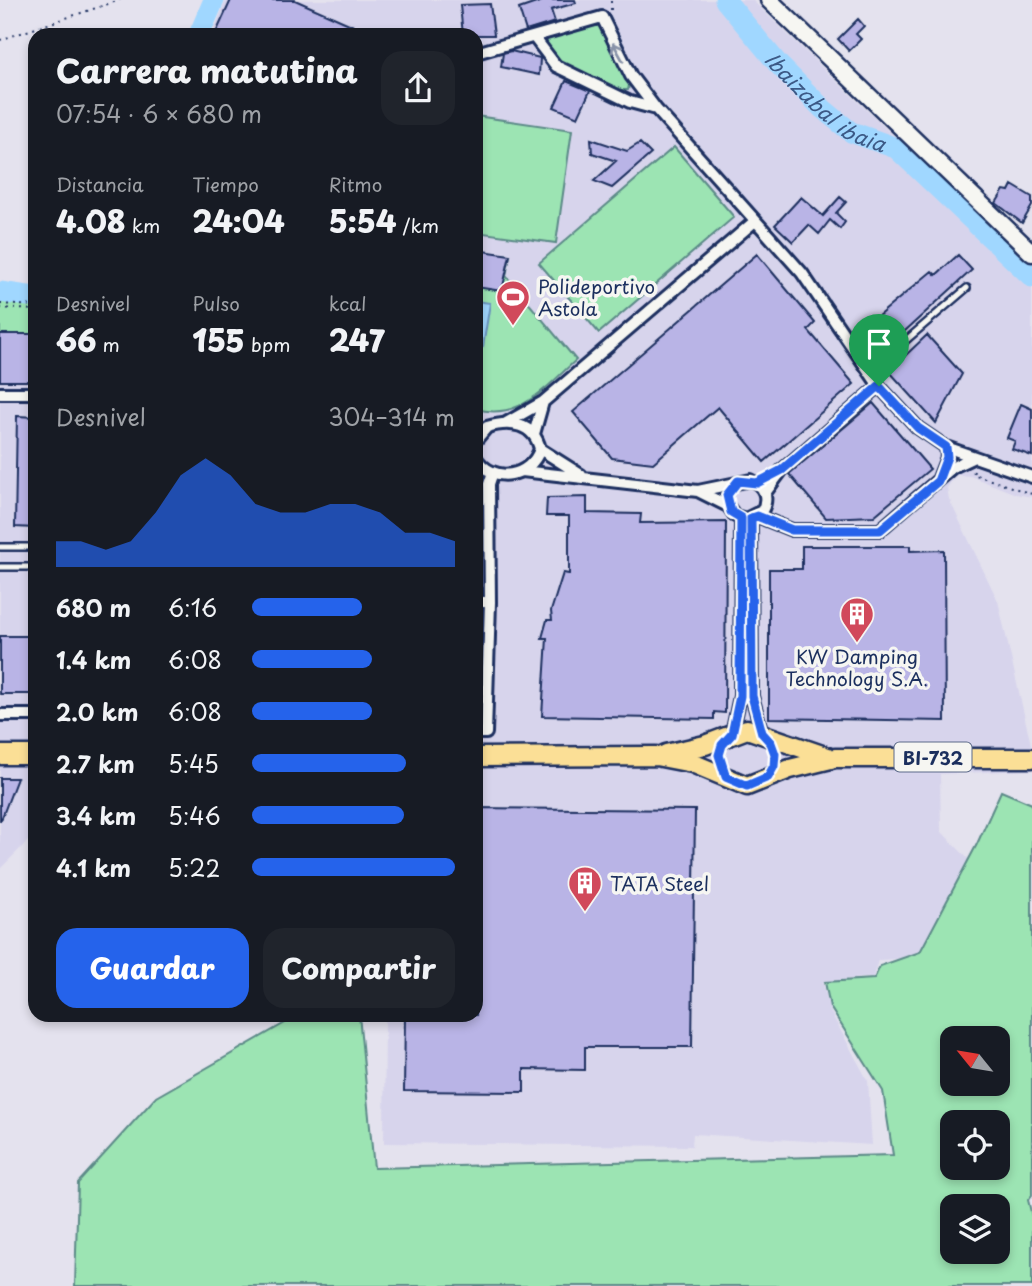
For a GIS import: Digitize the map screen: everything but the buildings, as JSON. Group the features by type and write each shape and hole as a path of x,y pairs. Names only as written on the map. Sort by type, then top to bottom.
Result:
{"main road":[{"name":"BI-732","path":"656,756 747,729 797,749 835,758 1032,758"},
{"path":"764,735 775,754 774,766 768,777"},
{"path":"726,777 719,755 729,736"},
{"path":"0,755 28,755"},
{"name":"BI-732","path":"483,757 656,756 692,764 747,786 768,777 835,758"}],"street":[{"path":"769,0 1032,253"},
{"path":"483,51 602,17 631,76 656,109 802,273 879,386 918,428 946,447 1032,477"},
{"path":"534,37 556,66 630,102 656,109"},
{"path":"506,423 544,402 755,221"},
{"path":"792,530 765,506 765,493 782,470 879,386"},
{"path":"0,393 28,393"},
{"path":"544,402 534,433 540,449 583,477"},
{"path":"483,425 517,424 534,433"},
{"path":"938,481 947,457 946,447"},
{"path":"483,471 505,475 522,471 531,466 540,449"},
{"path":"698,491 750,517 792,530 880,530 953,467 975,459"},
{"path":"483,464 491,471"},
{"path":"757,483 782,470"},
{"path":"483,733 486,733 491,471"},
{"path":"522,471 698,491 732,485 744,479 757,483 765,493"},
{"path":"490,498 505,475"},
{"path":"728,506 727,495 732,485"},
{"path":"750,517 765,506"},
{"path":"750,517 752,696 764,735"},
{"path":"729,736 740,696 750,517"},
{"path":"483,602 490,601"},
{"path":"0,715 28,715"}],"lane":[{"path":"869,372 967,288"},
{"path":"0,547 28,547"},
{"path":"0,567 28,567"}],"path":[{"path":"36,28 120,0"},
{"path":"0,40 28,31"},
{"path":"0,306 28,308"},
{"path":"975,459 973,474 1032,494"}],"shaded area":[{"path":"226,0 752,0 1029,266 1032,264 1032,497 1016,494 970,476 956,475 947,488 949,499 998,601 1032,749 1032,770 940,774 941,831 975,866 963,955 878,960 873,977 823,982 830,1011 868,1081 872,1145 693,1134 692,1146 384,1143 385,1022 483,1022 483,28 215,28"},
{"path":"0,299 28,301 28,841 0,869"}],"green space":[{"path":"601,22 630,81 628,90 618,90 562,65 546,45 548,35"},
{"path":"483,117 572,130 556,243 483,233"},
{"path":"674,147 734,217 599,333 539,263"},
{"name":"Polideportivo Astola","path":"483,252 510,255 506,276 576,360 531,399 506,410 483,410"},
{"path":"0,299 28,301 28,334 0,334"},
{"path":"1001,791 1032,804 1032,1195 1028,1200 1032,1216 1032,1286 75,1286 78,1183 156,1097 287,1022 360,1022 374,1168 893,1155 883,1091 830,1007 825,982 874,979 880,966 920,952 977,844"}],"water":[{"path":"483,302 490,303 483,347"}],"waterway":[{"name":"Ibaizabal ibaia","path":"202,28 214,0"},
{"name":"Ibaizabal ibaia","path":"725,0 778,64 823,109 851,132 896,148 1032,277"},
{"name":"Ibaizabal ibaia","path":"0,292 28,296"}],"place":[{"name":"Polideportivo Astola","path":"513,327"},
{"name":"KW Damping Technology S.A.","path":"857,644"},
{"name":"TATA Steel","path":"585,913"}],"route":[{"path":"879,386 918,428 946,447 947,457 938,481 880,530 792,530 757,516 751,518 752,696 762,733 771,743 775,754 774,766 768,777 747,786 735,783 726,777 720,766 719,755 726,738 732,734 740,696 741,518 731,512 727,495 732,485 738,481 744,479 757,483 782,470 879,386"}]}
